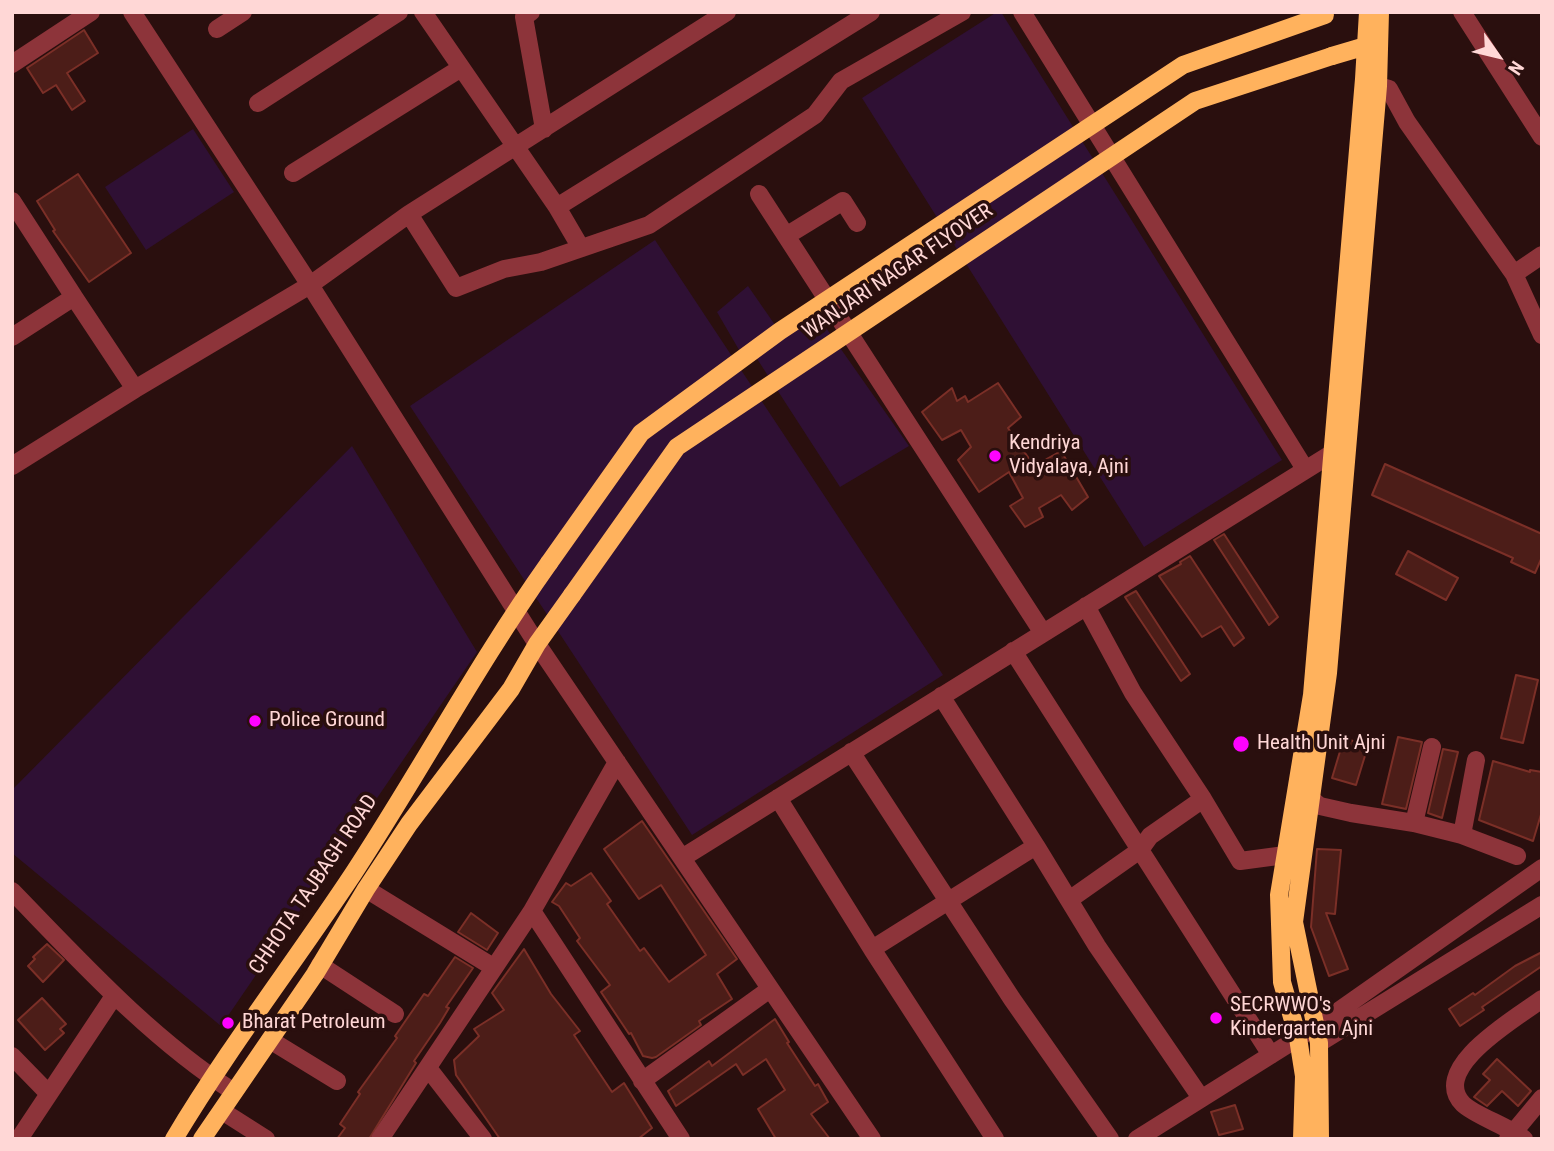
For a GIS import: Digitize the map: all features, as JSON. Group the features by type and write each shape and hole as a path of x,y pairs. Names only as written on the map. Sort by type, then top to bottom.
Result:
{"main road":[{"path":"1302,1139 1304,1076 1298,1038 1282,982 1279,895 1312,695 1378,86 1368,12"},
{"path":"1320,1139 1318,1035 1294,922 1328,673 1340,448 1373,43 1380,12"},
{"name":"WANJARI NAGAR FLYOVER","path":"516,609 641,433 780,331 1183,65 1329,14"},
{"name":"WANJARI NAGAR FLYOVER","path":"202,1139 320,965 366,889 410,824 511,689 537,644 677,447 1195,100 1373,43"},
{"name":"CHHOTA TAJBAGH ROAD","path":"174,1139 211,1077 353,874 516,609"}],"street":[{"path":"12,64 91,12"},
{"path":"132,12 310,285 537,644 872,1139"},
{"path":"218,29 243,12"},
{"path":"258,103 399,12"},
{"path":"423,12 557,207 581,248"},
{"path":"12,466 135,388 310,285 409,214 727,12"},
{"path":"557,207 870,12"},
{"path":"409,214 456,288 504,269 541,262 649,225 815,115 841,81 962,12"},
{"path":"1023,12 1305,469"},
{"path":"1462,12 1542,138"},
{"path":"527,14 544,129"},
{"path":"293,173 461,68"},
{"path":"1378,86 1389,89 1407,122 1514,274 1542,335"},
{"path":"759,194 1043,633"},
{"path":"12,201 135,388"},
{"path":"786,236 843,201 857,223"},
{"path":"1514,274 1542,255"},
{"path":"12,337 74,297"},
{"path":"682,858 1340,448"},
{"path":"1086,606 1133,692 1240,861 1285,855"},
{"path":"1013,651 1271,1055"},
{"path":"941,696 1097,946 1202,1098"},
{"path":"1414,823 1432,747"},
{"path":"851,752 1012,999 1110,1139"},
{"path":"1462,835 1476,760"},
{"path":"380,1139 531,911 617,762"},
{"path":"778,798 995,1139"},
{"path":"1069,900 1140,850 1150,836 1203,799"},
{"path":"1311,799 1320,806 1414,823 1462,835 1517,856"},
{"path":"872,949 1036,846"},
{"path":"1318,1035 1542,868"},
{"path":"366,889 493,967"},
{"path":"12,891 114,996 211,1077 234,1092"},
{"path":"1137,1139 1298,1038 1318,1035 1542,905"},
{"path":"531,911 642,1081 673,1136"},
{"path":"320,965 395,1014"},
{"path":"642,1081 769,989"},
{"path":"19,1139 114,996"},
{"path":"1542,999 1475,1050 1464,1061 1456,1076 1456,1093 1464,1105 1516,1136 1542,1098"},
{"path":"270,1040 337,1081"},
{"path":"12,1056 49,1094"},
{"path":"428,1068 483,1139"},
{"path":"222,1111 267,1139"}],"shaded area":[{"path":"997,12 1001,12 1282,460 1144,547 862,98"},
{"path":"193,129 234,192 146,250 105,187"},
{"path":"655,240 943,675 692,835 410,406"},
{"path":"748,286 782,335 817,315 909,446 840,487 752,351 742,355 717,312"},
{"name":"Police Ground","path":"352,446 477,652 221,1026 12,853 12,790"}],"building":[{"path":"84,30 98,53 67,73 85,101 72,110 56,85 43,93 27,68"},
{"path":"78,174 131,253 89,282 53,231 55,230 37,201"},
{"name":"Kendriya Vidyalaya, Ajni","path":"998,383 1021,417 1008,428 1034,466 1061,451 1088,497 1072,510 1061,495 1039,508 1043,517 1025,527 1010,506 1023,498 1009,472 979,492 958,460 971,447 961,430 942,440 922,412 952,388 957,401 965,396 968,402"},
{"path":"1385,464 1542,534 1542,557 1535,573 1511,562 1513,558 1372,495"},
{"path":"1224,534 1278,617 1269,625 1214,540"},
{"path":"1408,551 1458,578 1446,600 1396,574"},
{"path":"1190,556 1244,638 1234,646 1221,626 1202,637 1159,576"},
{"path":"1136,591 1190,674 1181,681 1125,597"},
{"path":"1516,675 1538,680 1523,743 1501,738"},
{"path":"1398,737 1422,742 1406,809 1382,804"},
{"path":"1344,738 1368,746 1356,785 1332,778"},
{"path":"1443,749 1458,752 1442,818 1428,813"},
{"path":"1493,761 1530,772 1542,772 1542,811 1533,841 1479,820"},
{"path":"642,821 737,959 717,974 732,999 699,1021 701,1025 652,1058 643,1056 631,1033 629,1034 601,992 610,985 577,941 580,938 559,906 552,902 566,883 571,886 591,873 611,901 607,904 640,951 644,948 669,982 706,955 661,885 639,899 604,849"},
{"path":"1317,849 1341,850 1335,914 1326,913 1348,969 1329,976 1311,927"},
{"path":"471,913 498,933 487,950 458,932"},
{"path":"47,944 64,960 43,982 28,966"},
{"path":"524,949 551,994 580,1031 574,1035 612,1092 624,1083 652,1128 638,1139 500,1139 456,1075 454,1060 479,1036 474,1029 504,1010 492,993"},
{"path":"1542,952 1542,966 1482,1007 1484,1010 1460,1026 1449,1009 1473,993 1475,995 1515,966"},
{"path":"455,957 473,968 446,1007 449,1008 414,1061 416,1063 369,1139 337,1139 345,1128 340,1124 360,1094 358,1092 397,1038 395,1036 424,994 428,996"},
{"path":"42,998 66,1024 60,1029 64,1033 45,1050 18,1020"},
{"path":"775,1019 789,1042 787,1043 828,1102 811,1114 830,1139 776,1139 758,1109 785,1090 766,1059 743,1075 736,1064 676,1106 668,1091 709,1061 712,1066"},
{"path":"1497,1059 1531,1091 1518,1106 1502,1091 1487,1106 1474,1097 1490,1080 1483,1074"},
{"path":"1235,1105 1243,1129 1219,1135 1211,1112"}],"place":[{"name":"Kendriya Vidyalaya, Ajni","path":"995,456"},
{"name":"Police Ground","path":"255,721"},
{"name":"Health Unit Ajni","path":"1241,744"},
{"name":"SECRWWO's Kindergarten Ajni","path":"1216,1018"},
{"name":"Bharat Petroleum","path":"228,1023"}]}
